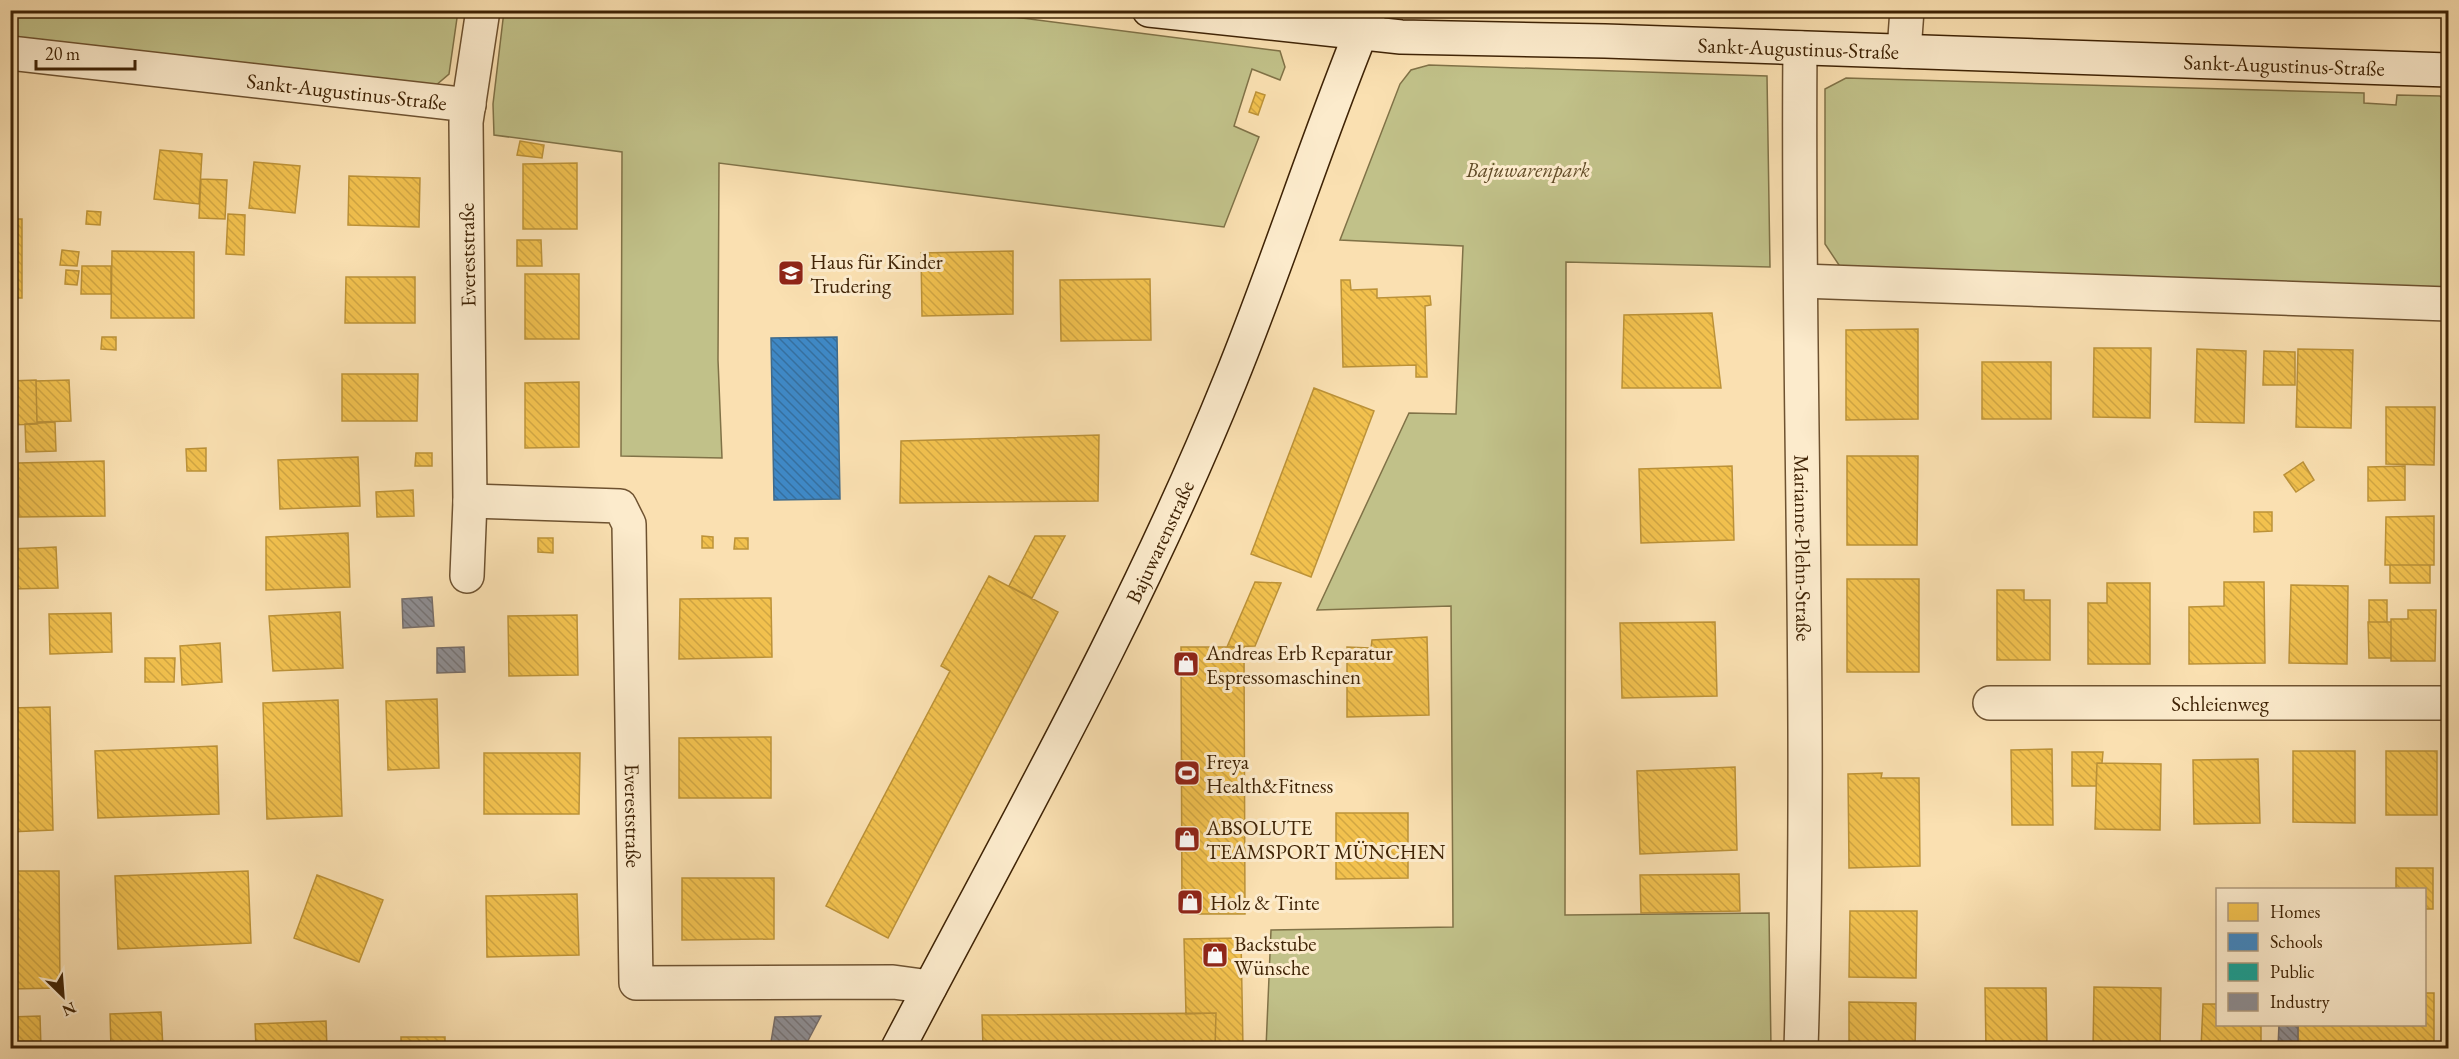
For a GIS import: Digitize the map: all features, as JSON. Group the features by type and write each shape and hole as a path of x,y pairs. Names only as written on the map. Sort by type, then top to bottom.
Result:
{"street":[{"name":"Evereststraße","path":"467,576 470,501 466,143 469,105 483,10"},
{"name":"Sankt-Augustinus-Straße","path":"1149,10 1365,22 1401,37 1904,51 2448,70"},
{"path":"1904,51 1907,10"},
{"name":"Bajuwarenstraße","path":"898,1048 1104,657 1161,537 1230,382 1365,22"},
{"name":"Marianne-Plehn-Straße","path":"1800,48 1806,701 1805,920 1801,1048"},
{"name":"Sankt-Augustinus-Straße","path":"10,53 469,105"},
{"path":"1801,281 2448,304"},
{"name":"Evereststraße","path":"470,501 620,506 629,524 636,983 893,982 930,987"},
{"name":"Schleienweg","path":"1990,703 2448,703"}],"green space":[{"path":"959,10 1280,51 1285,67 1280,80 1252,69 1234,126 1259,137 1224,227 719,163 718,360 722,458 621,456 622,152 494,135 493,104 504,11"},
{"path":"11,11 458,11 449,74 435,86 11,38"},
{"name":"Bajuwarenpark","path":"1429,65 1767,76 1770,267 1566,262 1565,915 1769,913 1771,1048 1266,1048 1271,930 1453,927 1451,606 1317,610 1409,413 1456,414 1463,246 1340,240 1400,84 1411,70"},
{"path":"1846,78 2364,93 2364,103 2396,105 2397,95 2440,96 2448,105 2448,284 2445,288 1841,268 1825,244 1825,89"}],"building: Homes":[{"path":"1256,92 1265,95 1258,115 1249,112"},
{"path":"520,141 544,145 542,158 517,155"},
{"path":"160,150 202,154 199,204 154,199"},
{"path":"254,162 300,166 295,213 249,208"},
{"path":"577,163 577,229 523,229 523,164"},
{"path":"349,176 420,178 419,227 348,225"},
{"path":"201,179 227,180 225,219 199,218"},
{"path":"87,211 101,212 100,225 86,224"},
{"path":"228,214 245,215 244,255 226,254"},
{"path":"10,219 22,219 22,298 10,298"},
{"path":"517,240 541,240 542,266 517,266"},
{"path":"62,250 79,252 77,266 60,265"},
{"path":"112,251 194,252 194,318 111,318"},
{"path":"1013,251 1013,314 922,316 921,253"},
{"path":"82,266 111,266 111,294 81,294"},
{"path":"66,270 79,271 77,285 65,284"},
{"path":"525,274 579,274 579,339 525,339"},
{"path":"346,277 415,277 415,323 345,323"},
{"path":"1150,279 1151,340 1061,341 1060,280"},
{"path":"1341,280 1350,280 1351,290 1377,289 1377,298 1430,296 1431,305 1425,306 1427,377 1416,377 1416,365 1343,367"},
{"path":"1712,313 1721,388 1622,388 1624,315"},
{"path":"1918,329 1918,419 1846,420 1846,330"},
{"path":"102,337 116,337 116,350 101,349"},
{"path":"2094,348 2151,348 2150,418 2093,417"},
{"path":"2197,349 2246,351 2244,423 2195,422"},
{"path":"2298,349 2353,350 2351,428 2296,427"},
{"path":"2264,351 2295,352 2295,385 2263,385"},
{"path":"1982,362 2051,362 2051,419 1982,419"},
{"path":"342,374 418,374 417,421 342,421"},
{"path":"36,380 37,424 10,425 10,381"},
{"path":"69,380 71,421 37,422 36,381"},
{"path":"579,382 579,447 525,448 525,383"},
{"path":"1314,388 1374,411 1311,577 1251,554"},
{"path":"2386,407 2435,407 2434,465 2386,464"},
{"path":"55,422 56,451 26,452 25,424"},
{"path":"1099,435 1098,501 900,503 901,441"},
{"path":"206,448 206,471 187,471 186,449"},
{"path":"416,453 432,453 432,466 415,466"},
{"path":"1847,456 1918,456 1917,545 1847,545"},
{"path":"358,457 360,506 280,509 278,460"},
{"path":"104,461 105,516 19,517 18,463"},
{"path":"2303,462 2314,480 2296,492 2284,475"},
{"path":"1732,466 1734,540 1641,543 1639,469"},
{"path":"2405,466 2405,500 2368,501 2368,467"},
{"path":"413,490 414,516 377,517 376,492"},
{"path":"2254,512 2272,512 2272,531 2254,532"},
{"path":"2434,516 2434,565 2385,565 2386,517"},
{"path":"348,533 350,587 266,590 266,537"},
{"path":"702,536 713,537 713,548 702,548"},
{"path":"1035,536 1065,536 1032,598 1009,586"},
{"path":"538,538 553,538 553,553 538,552"},
{"path":"735,538 748,538 748,549 734,549"},
{"path":"56,547 58,588 10,589 10,549"},
{"path":"2390,565 2430,565 2430,583 2390,583"},
{"path":"989,576 1058,612 888,938 826,906 950,671 941,666"},
{"path":"1847,579 1919,579 1919,672 1847,672"},
{"path":"1255,582 1281,583 1255,646 1227,647"},
{"path":"2224,582 2264,582 2265,663 2189,664 2189,607 2224,606"},
{"path":"2107,583 2150,583 2150,664 2088,664 2088,603 2107,603"},
{"path":"2291,585 2348,586 2347,664 2289,663"},
{"path":"1997,590 2024,590 2024,600 2050,600 2050,660 1997,660"},
{"path":"771,598 772,657 679,659 680,599"},
{"path":"2369,600 2387,600 2387,622 2369,622"},
{"path":"2408,610 2436,610 2435,661 2391,661 2391,619 2408,619"},
{"path":"340,612 343,668 273,671 269,616"},
{"path":"111,613 112,652 50,654 49,614"},
{"path":"577,615 578,675 509,676 508,616"},
{"path":"1715,622 1717,696 1622,698 1620,623"},
{"path":"2368,622 2391,622 2391,658 2369,658"},
{"path":"1427,637 1429,715 1347,717 1347,647 1371,648 1372,640"},
{"path":"220,643 222,682 182,685 180,646"},
{"path":"1181,647 1244,647 1245,914 1182,914"},
{"path":"145,658 175,658 174,682 145,682"},
{"path":"437,699 439,768 388,770 386,701"},
{"path":"338,700 342,816 267,819 263,703"},
{"path":"50,707 53,830 10,832 10,708"},
{"path":"771,737 771,798 679,798 679,738"},
{"path":"217,746 219,814 98,818 95,751"},
{"path":"2052,749 2053,825 2012,825 2011,750"},
{"path":"2293,751 2355,751 2355,823 2293,822"},
{"path":"2386,751 2437,751 2437,815 2386,815"},
{"path":"2072,752 2103,752 2102,763 2097,763 2096,786 2072,786"},
{"path":"484,753 580,753 579,814 484,814"},
{"path":"2258,759 2260,823 2194,824 2193,760"},
{"path":"2097,763 2161,764 2160,830 2095,829"},
{"path":"1735,767 1737,850 1640,854 1637,771"},
{"path":"1882,773 1881,778 1919,778 1920,866 1849,868 1848,774"},
{"path":"1336,813 1408,813 1408,878 1336,879"},
{"path":"2396,868 2433,868 2433,909 2426,909 2426,888 2396,888"},
{"path":"10,871 59,871 60,988 10,989"},
{"path":"248,871 251,943 118,949 115,876"},
{"path":"1739,874 1740,911 1641,913 1640,875"},
{"path":"317,875 383,900 359,962 294,938"},
{"path":"682,878 774,878 774,939 682,940"},
{"path":"577,894 579,955 487,957 486,896"},
{"path":"1850,911 1917,911 1916,978 1849,977"},
{"path":"1241,938 1243,1048 1215,1048 1216,1013 1186,1014 1184,939"},
{"path":"2094,987 2161,988 2160,1048 2093,1048"},
{"path":"1985,988 2046,988 2047,1048 1986,1048"},
{"path":"2426,993 2434,993 2434,1048 2298,1048 2298,1026 2426,1026"},
{"path":"1849,1002 1916,1003 1915,1048 1849,1048"},
{"path":"2203,1004 2216,1004 2216,1026 2261,1026 2261,1048 2201,1048"},
{"path":"161,1012 163,1048 111,1048 110,1014"},
{"path":"1216,1013 1215,1048 983,1048 982,1015"},
{"path":"40,1016 41,1048 10,1048 10,1017"},
{"path":"326,1021 327,1048 256,1048 255,1024"},
{"path":"401,1037 445,1037 445,1048 401,1048"},
{"path":"788,1041 788,1048 653,1048 652,1042"},
{"path":"491,1043 607,1043 607,1048 491,1048"}],"building: Schools":[{"path":"837,337 840,499 774,500 771,338"}],"building: Public":[{"path":"2366,10 2399,10 2399,13 2366,15"}],"building: Industry":[{"path":"432,597 434,626 403,628 402,599"},
{"path":"464,647 465,672 437,673 437,648"},
{"path":"821,1016 804,1048 788,1048 788,1041 771,1042 775,1017"},
{"path":"2279,1026 2298,1026 2298,1048 2278,1048"}],"place":[{"name":"Haus für Kinder Trudering","path":"791,273"},
{"name":"Andreas Erb Reparatur Espressomaschinen","path":"1186,664"},
{"name":"Freya Health&Fitness","path":"1187,773"},
{"name":"ABSOLUTE TEAMSPORT MÜNCHEN","path":"1187,839"},
{"name":"Holz & Tinte","path":"1190,902"},
{"name":"Backstube Wünsche","path":"1215,955"}]}
